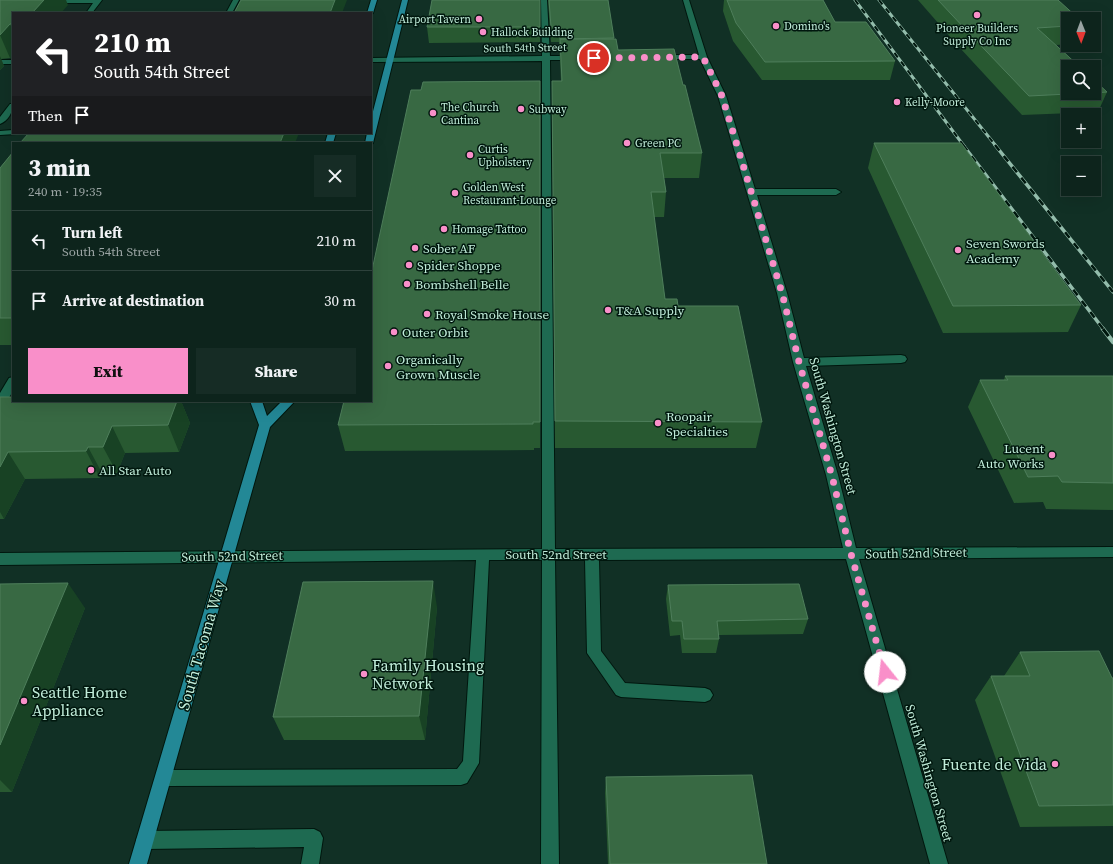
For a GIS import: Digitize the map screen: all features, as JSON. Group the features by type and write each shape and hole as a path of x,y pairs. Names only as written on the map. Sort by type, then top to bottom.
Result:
{"main road":[{"path":"370,12 374,0"},
{"path":"372,131 405,0"},
{"path":"256,402 265,425"},
{"name":"South Tacoma Way","path":"138,864 265,425 288,402"}],"street":[{"path":"45,1 99,0"},
{"path":"90,12 99,0"},
{"path":"230,12 236,0"},
{"path":"544,0 546,58 550,864"},
{"name":"South Washington Street","path":"686,0 703,57 722,96 782,293 799,362 832,476 851,554 939,864"},
{"path":"650,57 703,57"},
{"name":"South 54th Street","path":"372,60 586,58"},
{"path":"0,62 12,62"},
{"path":"0,122 12,107"},
{"path":"0,133 12,132"},
{"path":"751,192 836,192"},
{"path":"799,362 901,359"},
{"path":"6,398 12,383"},
{"name":"South 52nd Street","path":"0,559 483,554 1113,552"},
{"path":"163,778 461,777 471,763 483,554"},
{"path":"592,554 594,653 621,690 705,695"},
{"path":"145,840 314,838 310,864"}],"building":[{"path":"0,0 44,0 33,12 12,12 12,24 10,24 0,35"},
{"path":"241,0 335,0 330,12 235,12"},
{"path":"432,0 540,0 540,27 427,27"},
{"path":"549,0 608,0 614,38 560,39 559,27 551,27"},
{"path":"727,0 823,0 835,22 866,22 895,61 765,62 736,23"},
{"path":"938,0 1058,0 1071,12 1061,12 1061,26 1037,28 1061,50 1061,52 1063,52 1072,60 1061,60 1061,94 1029,96"},
{"path":"560,39 616,39 618,50 674,49 683,85 685,85 702,153 660,153 666,192 651,192 665,299 677,299 678,306 738,306 762,422 555,421 552,81 562,81"},
{"path":"540,81 540,422 533,422 533,424 338,425 344,402 372,402 372,270 411,90 421,90 423,82"},
{"path":"1101,86 1107,92 1101,92"},
{"path":"28,134 284,134 280,142 21,142"},
{"name":"Seven Swords Academy","path":"874,143 961,143 1081,305 953,306"},
{"path":"12,153 12,318 0,318 0,168"},
{"name":"Lucent Auto Works","path":"1005,376 1113,376 1113,483 1062,482 1058,476 1028,477 980,380 1008,380"},
{"path":"0,397 12,397 12,402 177,402 168,425 112,426 103,447 88,447 86,451 8,452 0,467"},
{"name":"Family Housing Network","path":"433,581 419,716 273,717 303,582"},
{"path":"68,583 0,745 0,584"},
{"path":"799,584 808,619 717,621 719,639 684,639 682,621 672,621 668,585"},
{"name":"Fuente de Vida","path":"1099,651 1113,678 1113,805 1039,806 991,676 1030,676 1020,652"},
{"path":"752,775 767,864 610,864 606,777"}],"railway":[{"path":"855,0 964,146"},
{"path":"879,0 996,146"},
{"path":"963,145 1104,330"},
{"path":"995,145 1113,292"},
{"path":"1103,329 1113,342"}],"place":[{"name":"Pioneer Builders Supply Co Inc","path":"977,15"},
{"name":"Airport Tavern","path":"479,19"},
{"name":"Domino's","path":"776,26"},
{"name":"Hallock Building","path":"483,32"},
{"name":"Kelly-Moore","path":"897,102"},
{"name":"Subway","path":"521,109"},
{"name":"The Church Cantina","path":"433,113"},
{"name":"Green PC","path":"627,143"},
{"name":"Curtis Upholstery","path":"470,155"},
{"name":"Golden West Restaurant-Lounge","path":"455,193"},
{"name":"Homage Tattoo","path":"444,229"},
{"name":"Sober AF","path":"415,248"},
{"name":"Seven Swords Academy","path":"958,250"},
{"name":"Spider Shoppe","path":"409,265"},
{"name":"Bombshell Belle","path":"407,284"},
{"name":"T&A Supply","path":"608,310"},
{"name":"Royal Smoke House","path":"427,314"},
{"name":"Outer Orbit","path":"394,332"},
{"name":"Organically Grown Muscle","path":"388,366"},
{"name":"Roopair Specialties","path":"658,423"},
{"name":"Lucent Auto Works","path":"1052,455"},
{"name":"All Star Auto","path":"91,470"},
{"name":"Family Housing Network","path":"364,674"},
{"name":"Seattle Home Appliance","path":"24,701"},
{"name":"Fuente de Vida","path":"1055,764"}],"route":[{"path":"594,58 703,57 722,96 782,293 799,362 832,476 851,554 885,672"}]}
